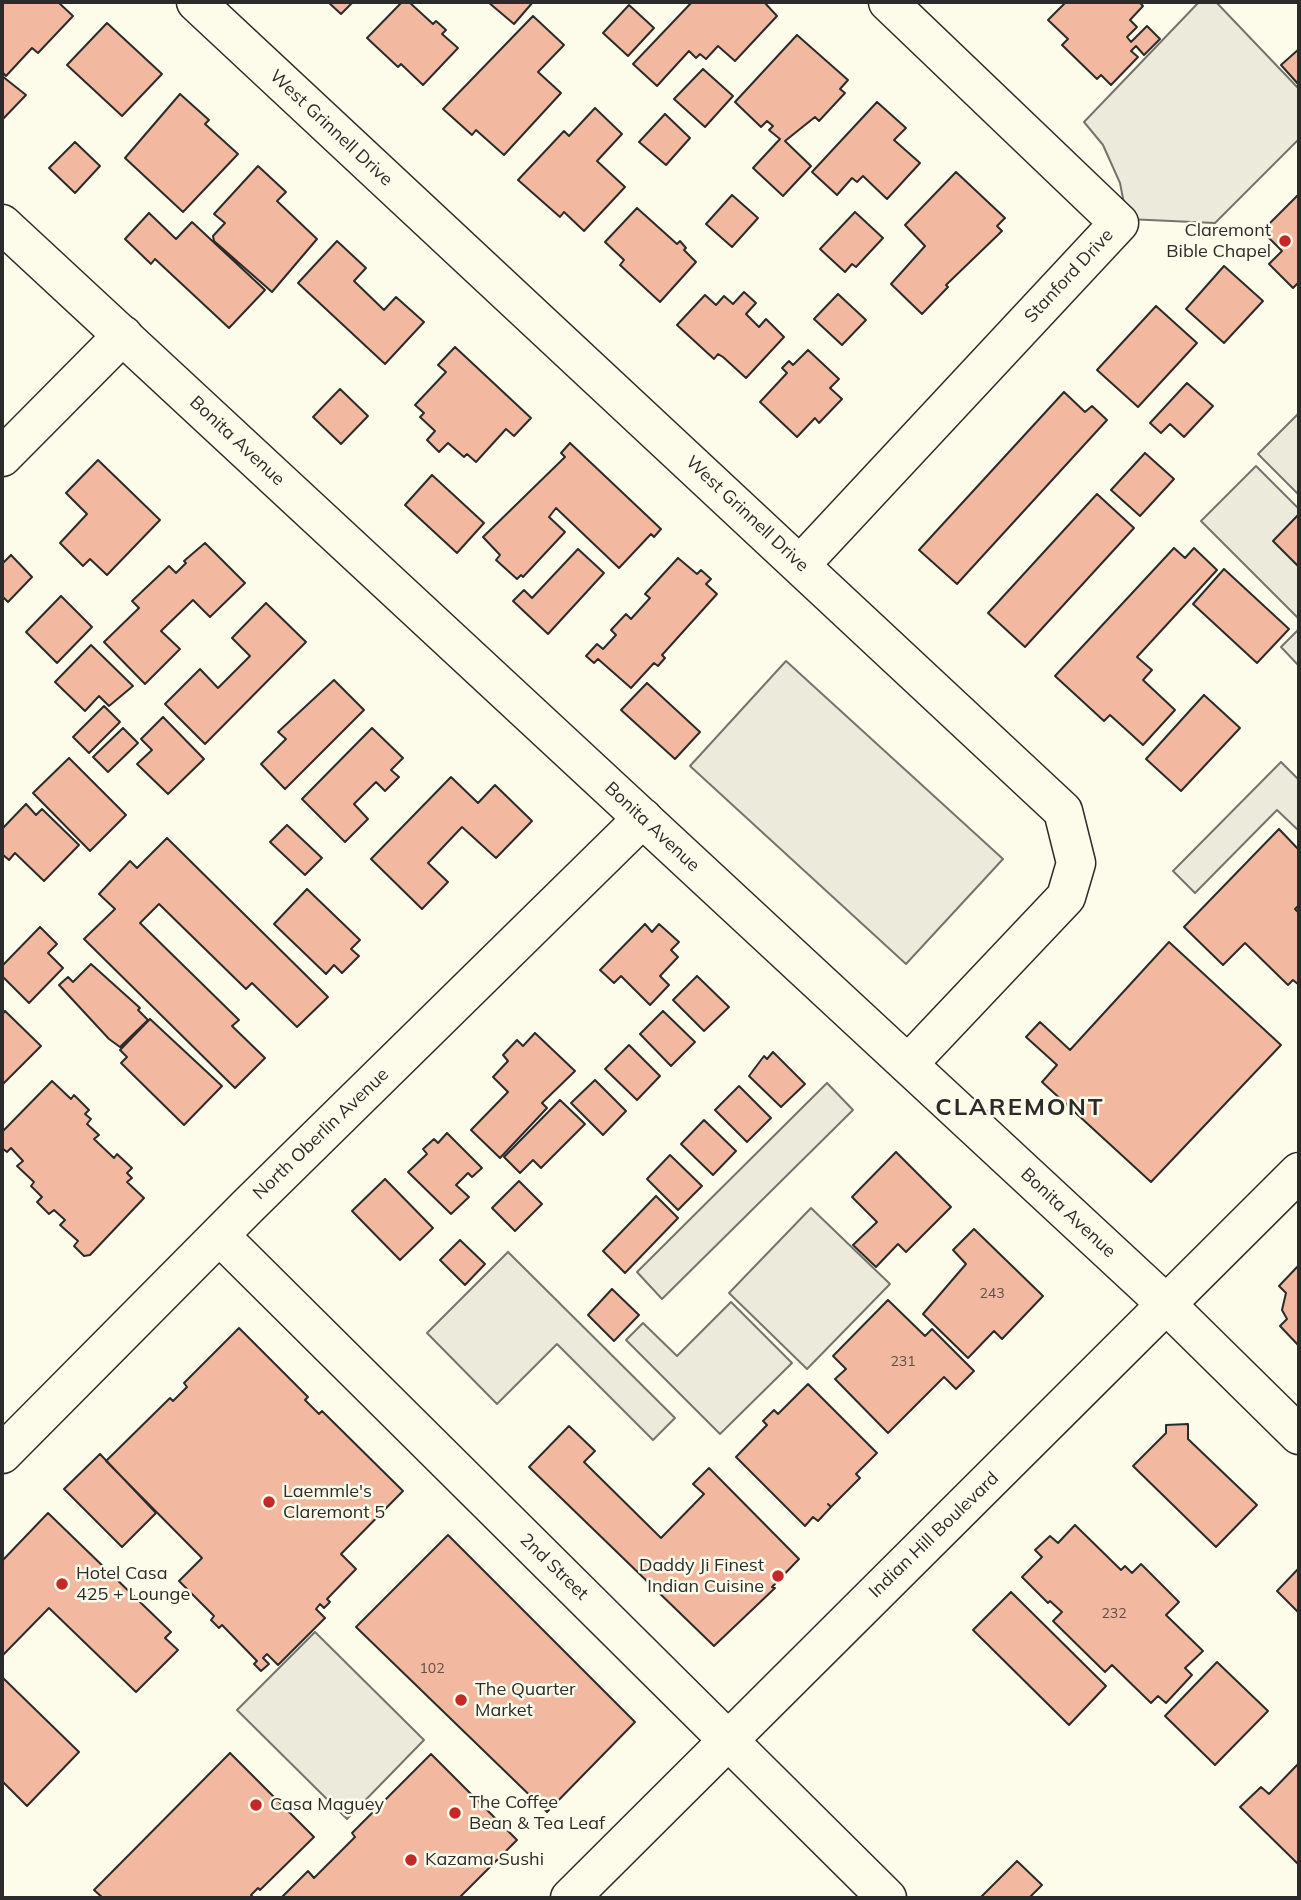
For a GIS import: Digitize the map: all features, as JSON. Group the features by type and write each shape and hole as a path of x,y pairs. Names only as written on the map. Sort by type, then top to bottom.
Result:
{"street":[{"name":"West Grinnell Drive","path":"195,2 1063,811 1076,863 1066,897 908,1064"},
{"name":"Stanford Drive","path":"801,564 1119,222 888,2"},
{"name":"Bonita Avenue","path":"2,223 1164,1303 1299,1435"},
{"path":"2,457 123,335"},
{"name":"North Oberlin Avenue","path":"2,1454 643,818"},
{"name":"Indian Hill Boulevard","path":"570,1898 1028,1444 1164,1303 1299,1172"},
{"name":"2nd Street","path":"220,1236 887,1898"}],"shaded area":[{"path":"1199,2 1216,2 1299,89 1299,139 1215,223 1127,219 1120,183 1103,145 1084,122"},
{"path":"1299,413 1299,495 1258,454"},
{"path":"1256,466 1299,509 1299,619 1201,521"},
{"path":"1299,629 1299,666 1281,647"},
{"path":"786,661 1003,859 906,964 690,766"},
{"path":"1281,762 1299,780 1299,831 1277,810 1195,893 1173,871"},
{"path":"827,1083 853,1110 662,1299 637,1272"},
{"path":"811,1208 890,1284 807,1369 729,1293"},
{"path":"508,1252 675,1418 653,1440 557,1344 497,1404 427,1333"},
{"path":"731,1302 792,1363 720,1434 626,1340 643,1323 677,1356"},
{"path":"315,1632 424,1740 347,1819 237,1710"}],"building":[{"path":"2,2 58,2 73,16 38,53 32,48 6,76 2,72"},
{"path":"328,2 353,2 341,14"},
{"path":"402,2 409,2 433,24 436,21 446,30 442,34 458,48 423,85 401,64 398,67 367,38"},
{"path":"488,2 533,2 514,24"},
{"path":"692,2 764,2 777,16 735,61 718,46 706,59 700,54 696,58 689,51 657,86 633,64"},
{"path":"1066,2 1139,2 1143,6 1130,20 1137,27 1127,37 1131,42 1147,26 1160,39 1144,55 1136,46 1131,51 1138,57 1111,85 1101,75 1097,79 1062,45 1068,39 1048,20"},
{"path":"629,5 654,28 628,56 603,33"},
{"path":"533,16 564,45 538,72 561,93 504,155 476,130 472,135 443,109"},
{"path":"107,23 162,74 122,116 67,65"},
{"path":"797,35 848,80 840,89 845,93 819,121 815,117 785,141 811,166 783,196 753,168 780,139 769,130 773,126 767,121 761,127 735,102"},
{"path":"1299,49 1299,85 1281,65"},
{"path":"703,69 733,96 705,127 674,99"},
{"path":"2,76 26,95 2,120"},
{"path":"180,94 209,120 205,124 238,154 183,212 125,158"},
{"path":"877,102 906,128 894,140 920,163 887,199 863,176 857,182 852,178 837,195 812,172"},
{"path":"595,108 622,134 597,161 625,187 584,231 564,212 560,217 518,180 564,131 569,136"},
{"path":"665,114 690,138 666,165 639,142"},
{"path":"75,142 100,166 75,193 49,168"},
{"path":"258,166 286,192 277,201 317,239 272,292 214,241 213,236 225,223 214,214"},
{"path":"956,172 1005,218 997,226 1002,231 946,285 948,287 922,314 891,284 925,246 905,225"},
{"name":"Claremont Bible Chapel","path":"1299,194 1299,282 1293,288 1269,264 1282,251 1262,231"},
{"path":"732,195 758,218 732,247 706,224"},
{"path":"637,208 677,244 680,241 686,248 684,250 696,262 660,302 620,265 624,260 605,242"},
{"path":"855,212 883,238 856,267 852,264 845,272 820,249"},
{"path":"149,213 176,239 192,222 265,290 229,328 155,259 151,264 125,239"},
{"path":"337,241 366,268 354,281 384,310 396,297 424,322 385,364 298,283"},
{"path":"1224,266 1263,301 1224,343 1186,309"},
{"path":"744,292 756,303 746,314 759,327 766,319 784,337 746,378 718,354 714,359 677,325 705,295 716,305 724,296 733,304"},
{"path":"838,294 866,320 842,345 814,319"},
{"path":"1156,306 1197,343 1138,407 1097,370"},
{"path":"455,347 531,418 514,436 506,429 476,462 467,454 464,457 448,443 439,452 427,440 435,431 420,417 424,413 415,405 446,372 438,365"},
{"path":"808,350 839,379 830,388 842,399 819,423 815,418 797,437 760,402 787,373 782,368 789,361 793,365"},
{"path":"1187,383 1213,406 1184,437 1170,424 1161,433 1150,423"},
{"path":"340,389 368,416 341,444 313,417"},
{"path":"1064,392 1085,412 1092,406 1107,420 957,584 919,550"},
{"path":"570,443 661,529 654,537 651,534 619,568 556,508 549,517 565,532 523,577 521,575 517,579 496,560 500,555 483,537 565,457 561,453"},
{"path":"1145,453 1174,479 1140,516 1111,490"},
{"path":"98,460 160,520 107,575 90,559 83,566 60,543 87,514 66,493"},
{"path":"432,475 484,523 457,553 405,505"},
{"path":"1097,494 1134,528 1025,647 988,613"},
{"path":"1299,514 1299,567 1273,541"},
{"path":"205,543 245,583 210,617 193,600 161,631 180,649 145,684 104,642 139,608 132,601 169,566 176,573 186,563 184,561"},
{"path":"1174,548 1185,558 1194,548 1217,570 1137,657 1152,670 1143,680 1175,710 1143,745 1110,715 1104,721 1055,676"},
{"path":"578,549 604,573 548,634 513,601 524,590 532,598"},
{"path":"11,555 32,577 8,602 2,596 2,564"},
{"path":"678,558 697,574 701,570 711,579 706,584 717,594 662,655 665,658 658,666 654,663 631,688 598,659 594,663 586,656 597,644 603,649 616,635 611,630 626,614 631,619 650,598 645,594"},
{"path":"1224,569 1289,629 1257,663 1193,604"},
{"path":"61,596 92,627 57,663 26,632"},
{"path":"266,603 306,642 205,744 165,704 200,669 218,688 250,656 232,638"},
{"path":"91,645 133,686 109,706 99,696 85,711 55,682"},
{"path":"334,680 364,710 285,789 261,764 286,739 278,732"},
{"path":"647,683 700,732 675,759 621,710"},
{"path":"1204,695 1240,728 1181,791 1146,759"},
{"path":"104,706 120,722 89,753 73,737"},
{"path":"163,717 204,759 168,794 137,764 152,750 141,739"},
{"path":"123,728 138,743 108,772 93,757"},
{"path":"372,728 403,758 391,770 399,777 385,791 376,782 354,804 368,819 345,842 302,799"},
{"path":"69,758 126,815 90,851 33,793"},
{"path":"451,777 478,803 495,785 532,821 496,858 462,827 428,863 448,882 422,909 371,859"},
{"path":"26,804 36,815 42,809 79,845 44,881 15,853 9,860 2,854 2,829"},
{"path":"287,825 322,858 305,875 270,842"},
{"path":"1279,829 1299,850 1299,905 1295,909 1299,913 1299,985 1293,980 1288,985 1245,943 1223,965 1184,927"},
{"path":"167,838 328,997 297,1027 252,983 246,989 159,904 140,923 239,1020 232,1026 265,1058 235,1088 84,939 115,909 99,894 130,861 137,868"},
{"path":"307,889 360,940 351,949 359,956 342,973 334,965 326,974 274,924"},
{"path":"645,924 652,932 659,924 679,942 671,950 678,957 660,976 669,985 650,1005 621,976 614,983 600,970"},
{"path":"40,927 57,944 48,953 63,968 29,1003 2,976 2,966"},
{"path":"1169,942 1281,1045 1151,1182 1042,1082 1057,1065 1026,1037 1040,1022 1070,1050"},
{"path":"91,964 140,1008 138,1010 148,1020 120,1047 109,1039 59,985 68,977 73,982"},
{"path":"697,976 729,1007 704,1031 673,1000"},
{"path":"5,1011 41,1046 2,1085 2,1015"},
{"path":"663,1011 695,1042 671,1066 640,1034"},
{"path":"150,1019 222,1086 184,1125 121,1063 127,1057 120,1050"},
{"path":"535,1033 575,1071 542,1103 547,1108 500,1158 471,1130 508,1092 493,1077 508,1061 503,1055 517,1040 523,1046"},
{"path":"629,1045 660,1076 637,1100 605,1069"},
{"path":"773,1052 805,1084 781,1107 749,1076 764,1056 767,1059"},
{"path":"595,1080 626,1111 603,1135 571,1103"},
{"path":"52,1081 71,1099 74,1095 89,1110 85,1114 91,1119 87,1124 99,1135 94,1139 114,1158 117,1154 132,1168 127,1173 132,1178 127,1182 144,1198 90,1255 84,1256 74,1246 78,1241 60,1225 65,1220 54,1210 49,1214 37,1202 42,1197 31,1186 34,1182 17,1166 23,1161 11,1148 7,1152 2,1148 2,1132"},
{"path":"739,1086 771,1118 747,1142 715,1110"},
{"path":"560,1100 585,1124 541,1168 533,1160 520,1173 504,1157"},
{"path":"704,1120 736,1151 713,1175 681,1144"},
{"path":"447,1133 482,1168 472,1177 468,1173 456,1185 469,1197 451,1214 408,1172 427,1154 423,1149 434,1139 438,1143"},
{"path":"896,1152 951,1207 906,1252 898,1244 876,1267 853,1245 877,1222 852,1197"},
{"path":"670,1155 702,1186 678,1210 647,1179"},
{"path":"385,1179 433,1228 400,1260 352,1211"},
{"path":"519,1181 542,1204 515,1231 492,1208"},
{"path":"656,1196 678,1218 625,1273 603,1251"},
{"path":"974,1229 1043,1296 1002,1339 994,1331 968,1358 923,1314 966,1264 953,1250"},
{"path":"460,1240 485,1264 465,1285 440,1260"},
{"path":"1299,1265 1299,1346 1280,1326 1287,1319 1282,1310 1286,1293 1279,1286"},
{"path":"612,1289 639,1315 614,1341 588,1315"},
{"path":"888,1300 925,1336 932,1329 974,1371 956,1389 944,1377 888,1433 835,1379 846,1369 833,1356"},
{"name":"Laemmle's Claremont 5","path":"239,1328 308,1397 305,1400 319,1414 322,1411 403,1491 341,1554 356,1569 327,1599 330,1602 324,1608 320,1604 316,1609 325,1618 278,1665 267,1654 263,1658 269,1664 261,1671 254,1664 257,1661 222,1625 219,1628 211,1620 214,1616 179,1581 202,1558 106,1461 170,1398 173,1401 187,1387 184,1383"},
{"path":"808,1384 877,1453 856,1474 860,1478 818,1521 813,1517 805,1526 736,1457 767,1425 763,1421 774,1410 778,1414"},
{"path":"1188,1424 1188,1439 1257,1505 1216,1547 1133,1466 1166,1433 1166,1425"},
{"path":"569,1426 595,1451 584,1462 661,1538 704,1494 693,1484 709,1468 799,1559 772,1587 775,1588 714,1646 529,1467"},
{"path":"100,1454 156,1513 122,1547 64,1489"},
{"name":"Hotel Casa 425 + Lounge","path":"48,1513 171,1632 165,1638 178,1650 136,1692 49,1608 2,1656 2,1561"},
{"path":"1075,1525 1121,1570 1125,1566 1132,1573 1141,1564 1179,1602 1166,1615 1203,1651 1185,1668 1192,1675 1166,1703 1158,1696 1151,1703 1112,1665 1105,1672 1053,1621 1062,1612 1050,1601 1048,1603 1022,1577 1042,1557 1035,1550 1050,1536 1058,1543"},
{"path":"448,1535 635,1722 547,1812 356,1627"},
{"path":"1299,1568 1299,1613 1277,1591"},
{"path":"1011,1592 1106,1686 1069,1725 973,1630"},
{"path":"1217,1662 1268,1711 1215,1765 1165,1716"},
{"path":"2,1677 79,1752 27,1806 2,1781"},
{"path":"230,1753 314,1837 260,1890 258,1888 251,1895 254,1898 103,1898 94,1890"},
{"path":"431,1754 517,1840 459,1898 281,1898 308,1871 314,1878 355,1837 352,1833"},
{"path":"1299,1763 1299,1865 1240,1807 1261,1787 1269,1794"},
{"path":"1017,1861 1042,1885 1029,1898 980,1898"}],"place":[{"name":"Claremont Bible Chapel","path":"1285,241"},
{"name":"Laemmle's Claremont 5","path":"269,1502"},
{"name":"Daddy Ji Finest Indian Cuisine","path":"778,1576"},
{"name":"Hotel Casa 425 + Lounge","path":"62,1584"},
{"name":"The Quarter Market","path":"461,1700"},
{"name":"Casa Maguey","path":"256,1805"},
{"name":"The Coffee Bean & Tea Leaf","path":"455,1813"},
{"name":"Kazama Sushi","path":"411,1860"}],"district":[{"name":"CLAREMONT","path":"1020,1108"}]}
